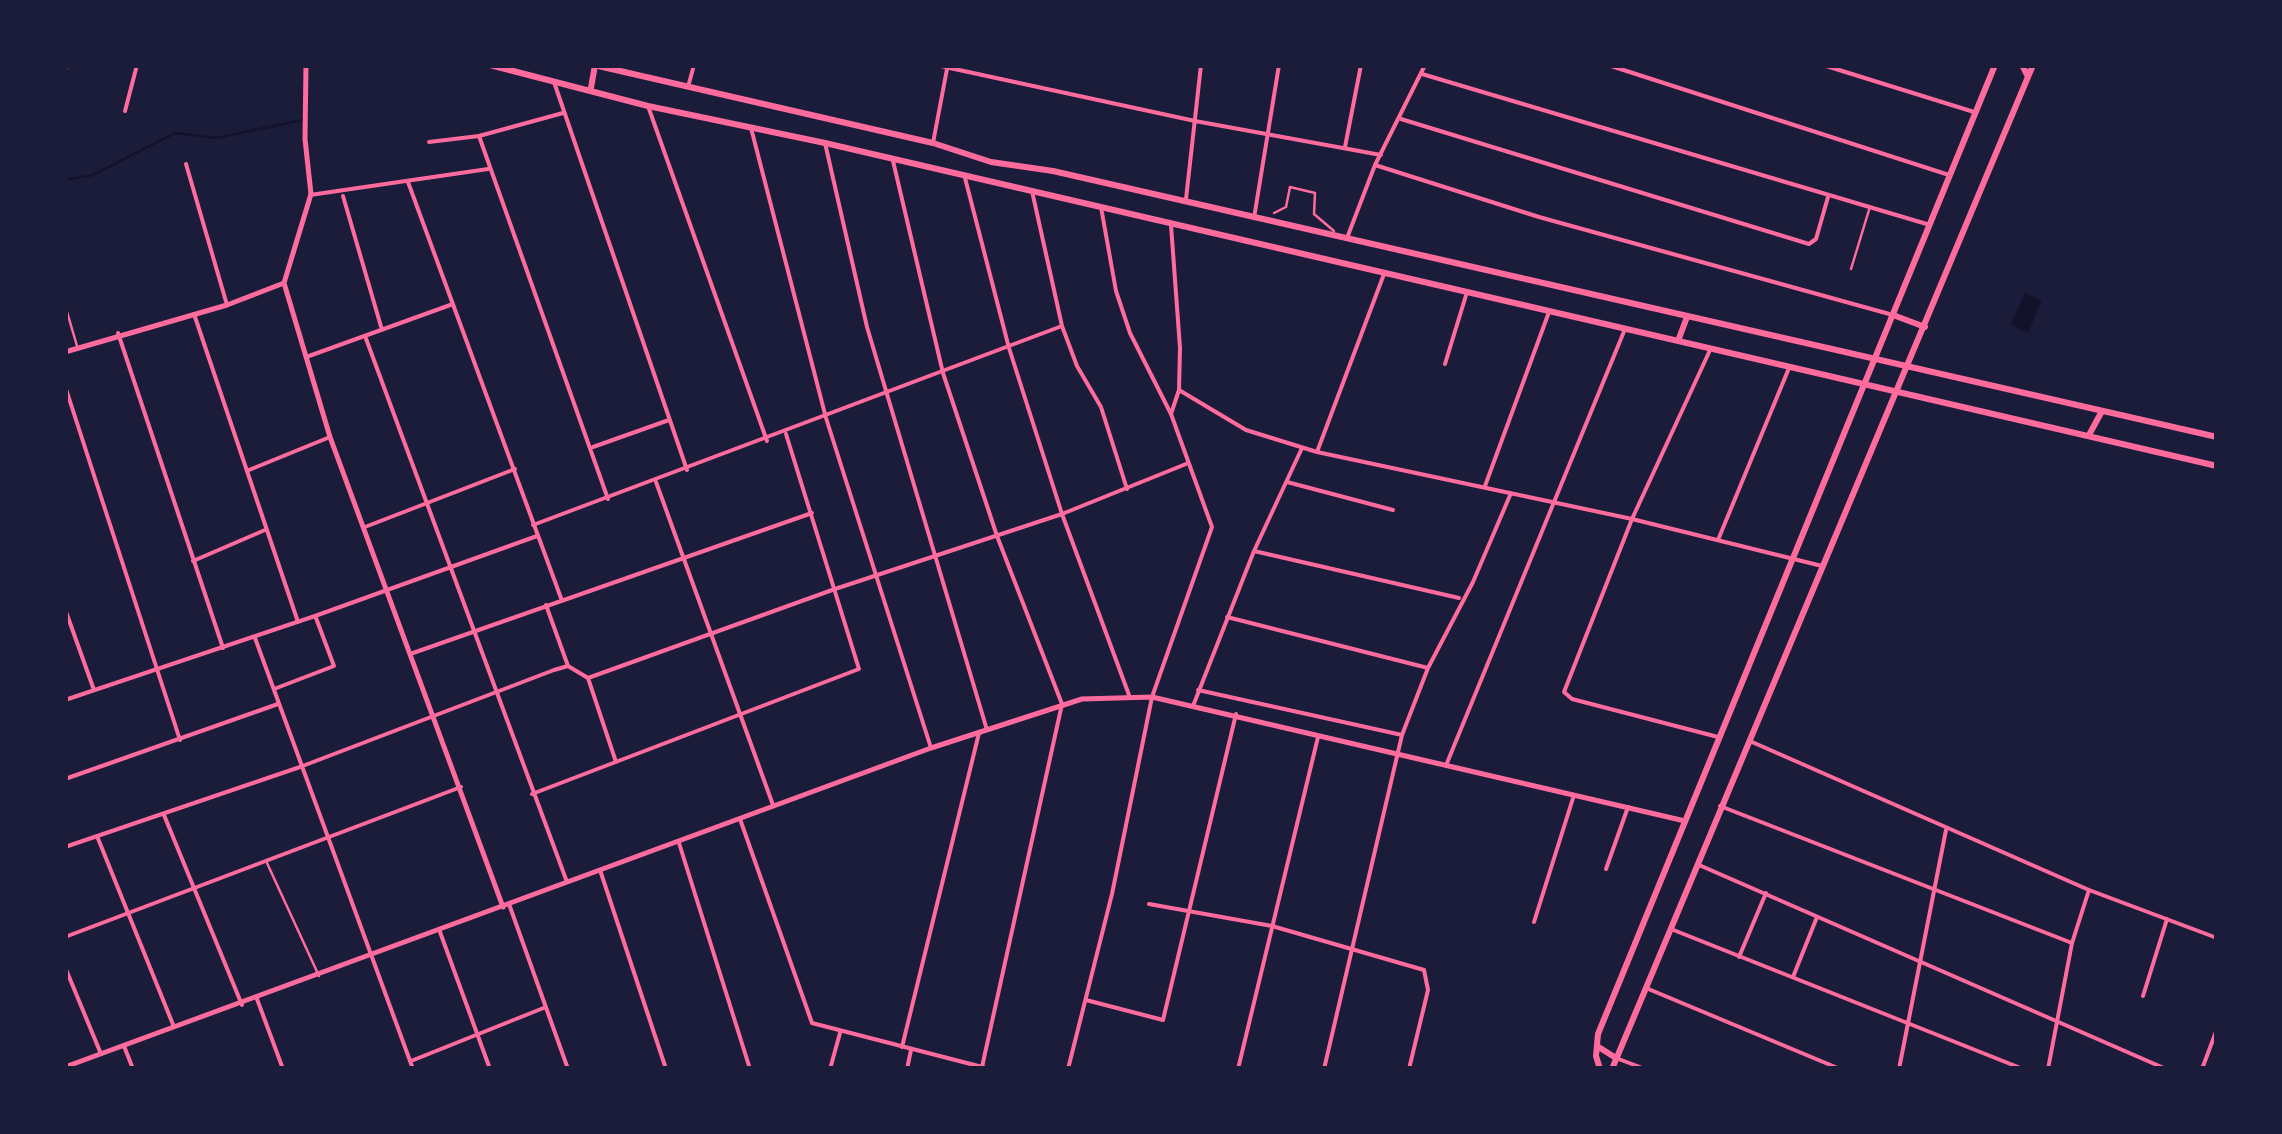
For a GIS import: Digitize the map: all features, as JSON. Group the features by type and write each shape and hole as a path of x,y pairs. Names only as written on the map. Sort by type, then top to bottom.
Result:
{"main road":[{"path":"490,65 591,88 648,106 824,143 892,162 1032,191 2217,466"},
{"path":"591,88 595,65 933,143 991,162 1053,171 2217,437"},
{"path":"1600,1069 1597,1045 1995,65"},
{"path":"2022,65 2028,77"},
{"path":"1612,1069 1720,806 1910,365 2032,65"},
{"path":"1893,315 1925,327"},
{"path":"1678,341 1687,317"},
{"path":"2082,435 2095,430 2102,411"},
{"path":"1597,1045 1616,1058"}],"street":[{"path":"65,76 68,65"},
{"path":"125,111 136,65"},
{"path":"306,65 310,195 284,283 330,436 568,1069"},
{"path":"688,87 694,65"},
{"path":"936,65 1195,122 1380,154"},
{"path":"1186,203 1201,65"},
{"path":"1254,218 1279,65"},
{"path":"1345,147 1362,65"},
{"path":"1347,239 1375,165 1425,65"},
{"path":"1608,65 1950,175"},
{"path":"1823,65 1974,112"},
{"path":"933,143 948,66"},
{"path":"1422,74 1930,225"},
{"path":"553,80 688,470"},
{"path":"648,106 767,441"},
{"path":"429,142 479,136 563,113"},
{"path":"1401,119 1809,244 1816,238 1828,197"},
{"path":"751,128 826,418 931,748"},
{"path":"479,136 608,499"},
{"path":"824,143 886,394 987,730"},
{"path":"892,162 943,371 997,536 1062,704 978,1067"},
{"path":"186,164 227,305"},
{"path":"1375,165 1520,211 1893,315"},
{"path":"310,195 343,194 490,169"},
{"path":"964,178 1009,348 1062,514 1129,695"},
{"path":"408,182 562,598"},
{"path":"1032,191 1062,326 1077,366 1101,407 1127,489"},
{"path":"343,194 382,330"},
{"path":"1068,1069 1152,697 1212,527 1171,414 1130,333 1116,290 1100,207"},
{"path":"1171,223 1180,390 1171,414"},
{"path":"1318,452 1385,273"},
{"path":"65,352 118,333 227,305 284,283"},
{"path":"1446,364 1468,292"},
{"path":"309,356 452,304"},
{"path":"1486,486 1550,311"},
{"path":"194,314 298,622"},
{"path":"533,526 786,434 1062,326"},
{"path":"1445,766 1626,328"},
{"path":"118,333 223,648"},
{"path":"365,336 424,506 567,882"},
{"path":"1711,348 1632,519 1564,692 1572,699 1720,738"},
{"path":"1718,540 1790,366"},
{"path":"65,386 180,740"},
{"path":"1180,390 1246,430 1302,448 1632,519 1822,566"},
{"path":"592,448 669,420"},
{"path":"532,794 855,673 860,662 786,434"},
{"path":"249,470 330,436"},
{"path":"1193,706 1226,617 1302,448"},
{"path":"588,678 836,589 1062,514 1187,464"},
{"path":"365,527 514,470"},
{"path":"656,482 773,805"},
{"path":"1286,482 1394,510"},
{"path":"1324,1069 1402,735 1428,668 1460,598 1473,582 1511,492"},
{"path":"412,653 812,514"},
{"path":"192,561 265,530"},
{"path":"65,700 254,638 537,536"},
{"path":"1254,551 1460,598"},
{"path":"546,605 568,666 588,678 616,762"},
{"path":"65,609 94,690"},
{"path":"274,688 334,666 316,616"},
{"path":"1226,617 1428,668"},
{"path":"254,638 412,1069"},
{"path":"65,848 300,767 568,666"},
{"path":"1198,690 1402,735"},
{"path":"65,1067 257,1000 773,805 1062,704 1129,695 1152,697 1686,821"},
{"path":"65,779 278,704"},
{"path":"1086,1000 1163,1020 1236,714"},
{"path":"902,1047 979,733"},
{"path":"1238,1069 1318,737"},
{"path":"1748,740 2088,890 2217,938"},
{"path":"65,937 461,787"},
{"path":"1534,922 1574,796"},
{"path":"1720,806 2072,943"},
{"path":"1606,870 1628,807"},
{"path":"164,815 242,1004"},
{"path":"740,818 809,1017 817,1027 990,1069"},
{"path":"1898,1069 1946,830"},
{"path":"97,836 174,1027"},
{"path":"679,843 750,1069"},
{"path":"1697,864 2057,1018 2166,1069"},
{"path":"600,870 666,1069"},
{"path":"2048,1069 2072,943 2088,890"},
{"path":"1739,956 1766,893"},
{"path":"1149,904 1272,926 1412,965 1428,975 1409,1069"},
{"path":"1793,977 1818,917"},
{"path":"2143,996 2167,920"},
{"path":"1671,929 2023,1069"},
{"path":"440,932 490,1069"},
{"path":"65,967 101,1054"},
{"path":"1646,988 1840,1069"},
{"path":"257,1000 283,1069"},
{"path":"410,1061 546,1007"},
{"path":"2202,1069 2217,1029"},
{"path":"830,1069 840,1033"},
{"path":"124,1046 132,1069"},
{"path":"907,1069 911,1050"},
{"path":"1616,1058 1645,1069"}],"lane":[{"path":"1274,214 1286,207 1290,187 1315,194 1314,214 1332,227 1337,237"},
{"path":"1851,269 1869,208"},
{"path":"65,305 78,347"},
{"path":"267,863 319,976"}],"shaded area":[{"path":"2025,293 2042,300 2028,333 2011,325"}],"waterway":[{"path":"65,180 93,175 175,133 216,138 303,120"}]}
